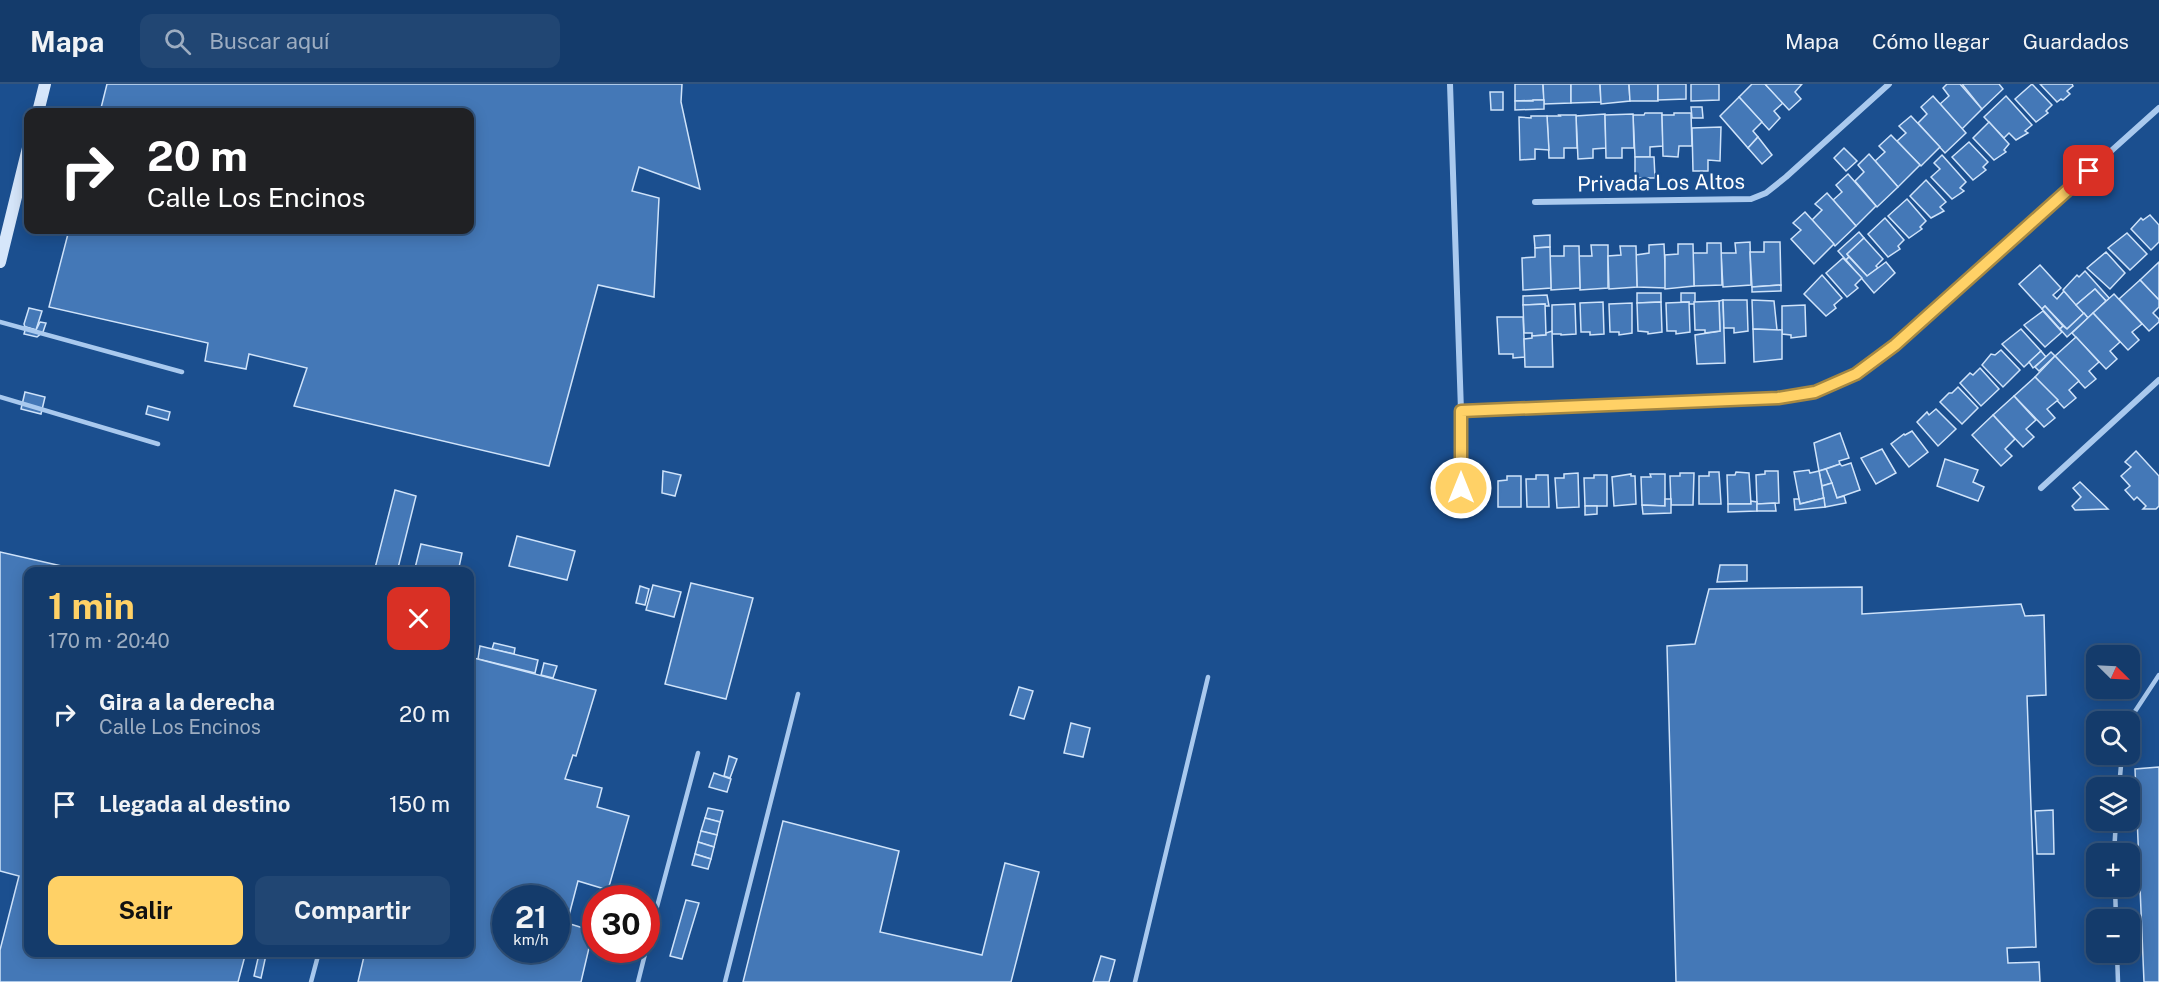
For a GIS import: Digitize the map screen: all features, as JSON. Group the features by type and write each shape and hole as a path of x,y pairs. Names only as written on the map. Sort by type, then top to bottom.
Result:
{"main road":[{"path":"39,108 45,84"},
{"path":"0,262 24,164"}],"street":[{"path":"1450,84 1461,411 1461,488"},
{"name":"Privada Los Altos","path":"1535,202 1751,199 1766,193 1786,177 1889,84"},
{"path":"1461,411 1778,398 1815,392 1856,374 1895,345 2159,108"},
{"path":"2041,488 2159,380"}],"lane":[{"path":"0,322 182,372"},
{"path":"0,398 158,444"},
{"path":"2135,711 2159,675"},
{"path":"1136,982 1208,677"},
{"path":"725,982 798,694"},
{"path":"660,896 698,753"},
{"path":"311,982 318,957"},
{"path":"638,982 643,963"},
{"path":"2117,963 2118,982"}],"building":[{"path":"107,84 682,84 681,102 700,189 639,167 632,191 659,198 654,297 598,285 549,466 294,406 307,368 249,354 246,369 205,361 208,343 49,307 68,234 474,234 474,108 101,108"},
{"path":"1515,84 1543,84 1544,100 1515,101"},
{"path":"1543,84 1571,84 1571,103 1544,104"},
{"path":"1571,84 1600,84 1601,102 1571,103"},
{"path":"1600,84 1629,84 1630,101 1601,104"},
{"path":"1629,84 1658,84 1658,101 1630,101"},
{"path":"1658,84 1686,84 1686,99 1658,100"},
{"path":"1691,84 1719,84 1719,100 1691,101"},
{"path":"1752,84 1765,84 1783,103 1774,111 1780,118 1769,130 1739,97"},
{"path":"1765,84 1802,84 1795,92 1801,99 1789,110"},
{"path":"1947,84 1960,84 1982,109 1962,129 1940,104 1949,96 1943,88"},
{"path":"1962,84 1999,84 2003,89 1982,109"},
{"path":"2032,84 2052,105 2046,111 2048,113 2036,122 2015,99"},
{"path":"2040,84 2072,84 2073,86 2067,91 2070,94 2057,102"},
{"path":"1490,92 1503,92 1503,110 1491,110"},
{"path":"1933,96 1966,133 1945,153 1918,123 1927,114 1921,107"},
{"path":"2006,96 2032,125 2025,131 2028,133 2016,140 2009,133 2004,138 1984,117"},
{"path":"1739,97 1762,122 1753,131 1758,137 1748,148 1720,116"},
{"path":"1544,100 1544,109 1515,110 1515,101"},
{"path":"1691,107 1702,107 1703,118 1692,118"},
{"path":"1645,113 1662,113 1663,146 1650,147 1650,157 1635,157 1633,115 1644,115"},
{"path":"1674,113 1691,113 1692,146 1679,146 1678,157 1663,156 1662,115 1674,115"},
{"path":"1605,114 1606,148 1593,149 1593,158 1578,159 1576,116"},
{"path":"1633,114 1634,148 1622,148 1622,158 1606,158 1605,115"},
{"path":"1576,115 1577,148 1564,148 1564,158 1549,158 1547,116"},
{"path":"1531,116 1547,116 1549,150 1535,149 1535,159 1520,160 1519,117 1531,118"},
{"path":"1911,116 1940,147 1921,166 1897,141 1906,133 1899,126"},
{"path":"1989,122 2009,144 2004,150 2006,152 1994,160 1973,138"},
{"path":"1721,127 1720,161 1708,160 1708,171 1693,171 1692,128"},
{"path":"1891,135 1920,165 1898,187 1875,161 1885,152 1879,146"},
{"path":"1758,137 1772,155 1762,164 1748,148"},
{"path":"1969,142 1988,162 1983,167 1986,170 1973,180 1952,157"},
{"path":"1844,148 1857,161 1846,171 1834,158"},
{"path":"1869,154 1898,187 1877,207 1855,181 1864,172 1858,165"},
{"path":"1942,155 1966,182 1960,188 1964,191 1952,199 1931,177 1940,169 1934,163"},
{"path":"1635,157 1654,157 1655,178 1635,178"},
{"path":"1848,174 1876,206 1856,226 1833,200 1842,192 1836,185"},
{"path":"1926,180 1946,202 1940,207 1944,211 1931,218 1910,196"},
{"path":"1827,193 1856,226 1835,246 1812,220 1822,210 1815,204"},
{"path":"1907,199 1926,221 1920,227 1922,229 1909,238 1888,216"},
{"path":"1805,212 1834,244 1814,264 1791,239 1801,230 1793,223"},
{"path":"2150,215 2159,225 2159,242 2151,250 2131,229 2141,218 2143,220"},
{"path":"1885,218 1904,240 1898,246 1900,249 1888,257 1868,234"},
{"path":"1859,232 1864,238 1847,254 1849,257 1846,260 1838,251"},
{"path":"2127,233 2147,254 2130,270 2108,248"},
{"path":"1550,235 1550,247 1535,248 1534,236"},
{"path":"1864,238 1883,259 1876,266 1878,268 1867,276 1847,254"},
{"path":"1750,242 1751,285 1723,287 1721,253 1736,253 1735,243"},
{"path":"1764,242 1780,242 1781,285 1752,287 1750,252 1764,252"},
{"path":"1707,243 1721,243 1722,285 1694,286 1693,253 1707,253"},
{"path":"1664,244 1666,288 1637,287 1636,255 1649,253 1649,245"},
{"path":"1678,244 1693,244 1694,286 1665,289 1665,255 1678,254"},
{"path":"1591,245 1608,245 1608,288 1580,290 1579,256 1592,256"},
{"path":"1564,246 1579,246 1580,288 1551,290 1550,256 1564,256"},
{"path":"1620,246 1636,246 1637,287 1609,289 1608,256 1621,255"},
{"path":"1550,247 1551,288 1523,290 1522,258 1535,257 1535,248"},
{"path":"2106,252 2125,273 2110,289 2087,268"},
{"path":"1849,257 1867,276 1886,262 1895,273 1874,293 1846,260"},
{"path":"1843,258 1862,278 1855,285 1858,288 1847,297 1826,273"},
{"path":"2159,262 2159,300 2140,280"},
{"path":"2040,265 2061,288 2053,295 2057,299 2064,291 2084,313 2067,329 2045,306 2042,309 2019,284"},
{"path":"2085,271 2110,299 2106,301 2095,289 2076,305 2063,290 2077,275 2079,277"},
{"path":"1822,275 1842,298 1834,305 1836,308 1826,316 1804,294"},
{"path":"2140,280 2159,300 2159,307 2153,313 2159,322 2149,331 2119,299"},
{"path":"1781,285 1781,291 1752,292 1752,287"},
{"path":"2095,289 2106,301 2088,318 2076,305"},
{"path":"1637,293 1661,293 1661,302 1637,303"},
{"path":"1681,293 1695,293 1695,304 1681,302"},
{"path":"2114,294 2142,324 2132,332 2139,340 2128,350 2093,313"},
{"path":"1547,295 1549,306 1545,304 1523,305 1523,296"},
{"path":"1723,300 1725,363 1697,364 1695,335 1720,331 1719,301"},
{"path":"1723,300 1747,300 1748,331 1734,333 1734,328 1724,328"},
{"path":"1752,300 1774,301 1777,330 1753,329"},
{"path":"1719,301 1720,331 1705,333 1705,330 1695,330 1694,302"},
{"path":"1603,302 1604,334 1590,335 1590,332 1581,332 1580,303"},
{"path":"1661,302 1662,332 1648,334 1648,332 1638,331 1637,303"},
{"path":"1689,302 1690,332 1676,334 1676,331 1667,331 1666,303"},
{"path":"1632,303 1632,333 1619,335 1619,332 1610,332 1609,304"},
{"path":"1545,304 1546,335 1532,336 1532,333 1524,333 1523,305"},
{"path":"1575,304 1576,334 1552,334 1552,305"},
{"path":"1805,305 1806,336 1791,338 1791,335 1782,334 1782,306"},
{"path":"2045,306 2063,326 2060,329 2042,309"},
{"path":"29,308 42,311 36,330 25,327 24,324"},
{"path":"2043,311 2062,332 2045,347 2024,325"},
{"path":"2084,313 2088,318 2067,337 2060,329 2063,326 2067,329"},
{"path":"2093,313 2120,342 2110,351 2117,359 2106,369 2072,333"},
{"path":"1497,317 1523,317 1525,357 1513,358 1513,354 1499,354"},
{"path":"40,322 46,323 43,332 37,337 24,334 26,327 36,330"},
{"path":"1753,329 1782,330 1782,359 1754,362"},
{"path":"2021,329 2041,351 2024,367 2002,344"},
{"path":"1552,331 1553,367 1525,367 1524,339 1546,335"},
{"path":"2076,337 2099,362 2089,371 2096,379 2085,388 2055,356"},
{"path":"2001,350 2020,370 2003,387 1982,365 1991,354 1995,355"},
{"path":"2041,351 2046,357 2033,368 2029,362"},
{"path":"2051,352 2055,356 2039,371 2035,367"},
{"path":"2055,356 2079,381 2069,390 2076,398 2064,408 2035,377"},
{"path":"1980,368 1999,389 1981,406 1960,383 1970,373 1973,375"},
{"path":"2035,377 2058,400 2047,409 2055,418 2044,427 2014,396"},
{"path":"1958,387 1978,408 1962,424 1940,402"},
{"path":"25,392 45,397 41,414 21,409"},
{"path":"2014,396 2036,420 2026,429 2034,437 2023,447 1993,415"},
{"path":"148,406 170,412 168,420 146,414"},
{"path":"1936,409 1956,429 1938,446 1917,422 1927,412 1929,415"},
{"path":"1993,415 2015,439 2005,449 2012,456 2001,466 1972,435"},
{"path":"1912,431 1928,452 1909,467 1891,444"},
{"path":"1840,433 1849,458 1839,461 1840,464 1819,471 1814,443"},
{"path":"1882,449 1896,473 1876,484 1861,458"},
{"path":"2136,451 2159,476 2159,506 2156,509 2143,509 2146,506 2137,497 2134,500 2125,490 2130,486 2121,476 2131,467 2125,462"},
{"path":"1945,459 1978,470 1973,482 1984,487 1978,501 1937,486"},
{"path":"1851,463 1860,490 1837,498 1826,469"},
{"path":"1826,469 1832,483 1822,486 1819,471"},
{"path":"1809,470 1810,473 1819,471 1824,498 1800,504 1794,472"},
{"path":"663,471 681,475 675,496 662,493"},
{"path":"1765,471 1778,471 1779,503 1757,504 1756,475 1765,474"},
{"path":"1709,472 1719,472 1721,504 1699,504 1699,476 1709,476"},
{"path":"1736,472 1749,473 1751,504 1728,504 1727,475 1735,475"},
{"path":"1578,473 1579,507 1557,508 1555,478 1564,478 1564,474"},
{"path":"1680,473 1694,473 1693,505 1671,505 1670,476 1680,476"},
{"path":"1631,474 1635,476 1636,504 1614,506 1612,477"},
{"path":"1650,474 1665,474 1665,506 1642,505 1641,477 1651,477"},
{"path":"1536,475 1548,475 1549,507 1527,507 1526,479 1536,479"},
{"path":"1594,475 1607,475 1607,506 1585,506 1584,478 1594,478"},
{"path":"1507,476 1521,476 1521,507 1498,507 1498,481 1507,480"},
{"path":"2080,482 2108,509 2075,510 2072,506 2081,497 2073,488"},
{"path":"1832,483 1837,498 1844,496 1846,503 1825,507 1822,486"},
{"path":"395,490 416,496 398,567 375,567"},
{"path":"1824,498 1825,507 1795,510 1794,499 1799,499 1800,504"},
{"path":"1665,499 1671,499 1671,513 1643,514 1642,505 1665,506"},
{"path":"1751,501 1757,502 1757,511 1728,512 1728,504 1751,504"},
{"path":"1775,503 1776,511 1757,511 1757,504"},
{"path":"1585,506 1597,506 1597,514 1585,515"},
{"path":"517,536 575,551 567,580 509,566"},
{"path":"421,544 462,553 459,567 415,567"},
{"path":"0,552 66,567 24,567 24,957 245,957 238,982 0,982 0,950 19,876 0,871"},
{"path":"1720,565 1747,565 1747,581 1717,582"},
{"path":"691,583 753,598 726,699 665,684"},
{"path":"653,585 681,592 674,617 646,610"},
{"path":"640,586 649,589 645,605 636,603"},
{"path":"1862,587 1862,614 2021,604 2025,616 2044,615 2046,695 2027,696 2036,947 2007,948 2008,963 2039,962 2040,982 1676,982 1667,646 1695,644 1709,589"},
{"path":"494,643 515,648 514,654 492,649"},
{"path":"480,646 538,660 535,673 478,659"},
{"path":"474,658 596,690 576,756 573,755 565,779 602,788 597,807 629,816 609,885 591,885 578,881 570,912 570,885 492,885 492,963 570,963 570,924 582,928 582,963 585,963 581,982 358,982 364,957 474,957"},
{"path":"544,663 557,666 553,678 541,675"},
{"path":"1019,687 1033,691 1024,719 1010,715"},
{"path":"1071,723 1090,728 1083,757 1064,753"},
{"path":"729,756 737,759 730,778 724,776"},
{"path":"2159,767 2159,982 2144,982 2140,843 2138,843 2138,831 2140,831 2140,777 2135,777 2135,769"},
{"path":"714,773 731,779 727,792 709,787"},
{"path":"708,808 723,811 720,822 705,818"},
{"path":"2053,810 2054,854 2037,854 2035,811"},
{"path":"705,818 720,822 717,835 701,831"},
{"path":"783,821 899,851 880,932 982,955 1005,863 1039,872 1011,982 743,982"},
{"path":"701,831 717,835 714,847 698,842"},
{"path":"698,842 714,847 711,859 695,854"},
{"path":"695,854 711,859 708,869 692,865"},
{"path":"686,900 699,903 682,959 670,956"},
{"path":"1101,956 1115,960 1109,982 1093,982"},
{"path":"258,957 266,957 261,978 254,976"}],"route":[{"path":"1461,488 1461,411 1778,398 1815,392 1856,374 1895,345 2089,171"}]}
